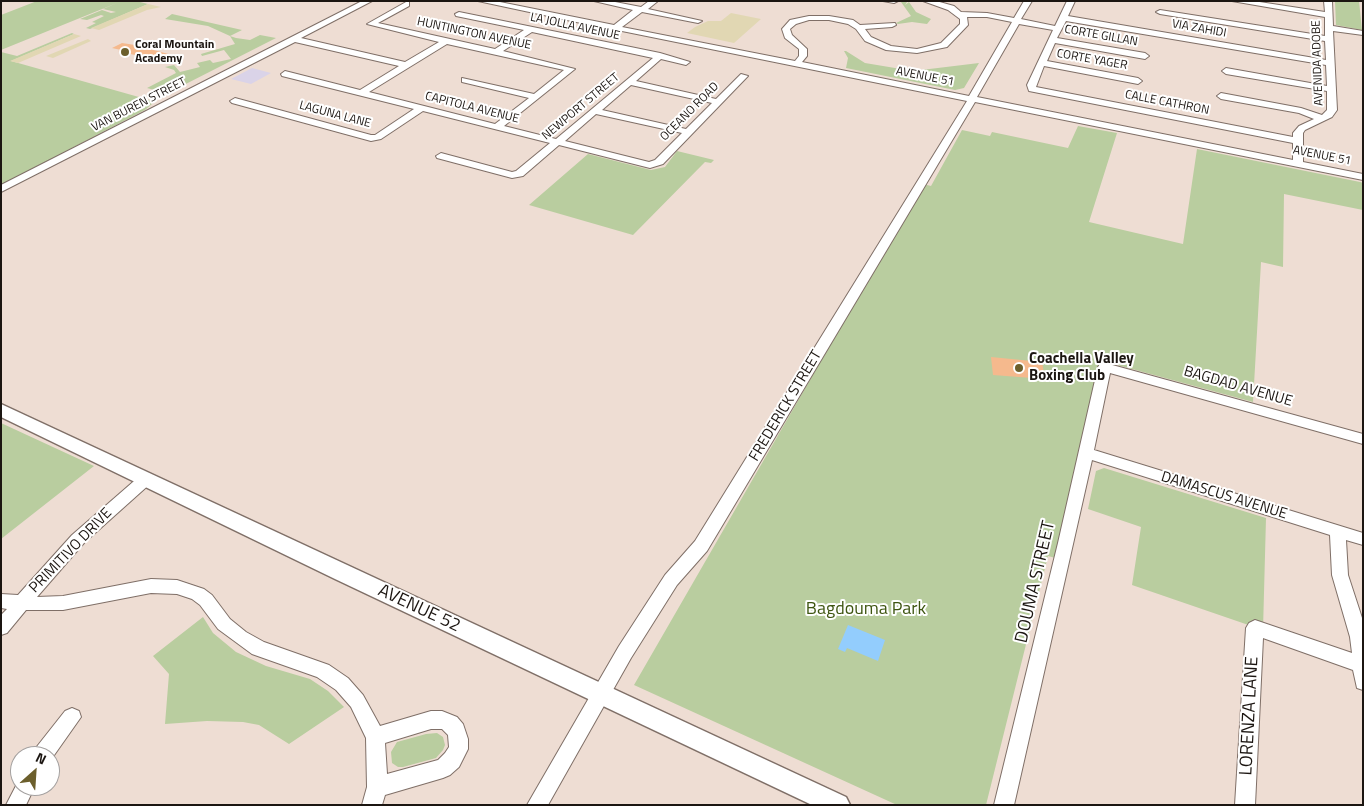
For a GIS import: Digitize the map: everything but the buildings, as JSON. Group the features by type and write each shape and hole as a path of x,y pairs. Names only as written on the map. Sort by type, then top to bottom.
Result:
{"main road":[{"name":"AVENUE 52","path":"1,410 838,805"}],"street":[{"name":"VAN BUREN STREET","path":"1,188 362,1"},
{"name":"VAN BUREN STREET","path":"1,188 201,82 368,1"},
{"name":"AVENUE 51","path":"482,1 1363,177"},
{"path":"598,1 698,21"},
{"path":"598,44 642,13 641,10 654,1"},
{"path":"887,1 894,1"},
{"path":"927,1 946,6 961,14 980,14 1058,29"},
{"name":"FREDERICK STREET","path":"537,805 625,652 671,580 701,546 972,99 1028,1"},
{"path":"1042,63 1072,1"},
{"path":"1236,1 1329,15"},
{"name":"AVENIDA ADOBE","path":"1298,141 1298,133 1302,128 1322,118 1332,110 1328,1"},
{"name":"HUNTINGTON AVENUE","path":"406,4 371,24 571,70 537,96"},
{"path":"1160,12 1329,39"},
{"name":"LA JOLLA AVENUE","path":"459,14 686,62"},
{"path":"859,27 868,39 883,47 904,51 925,50 940,47 948,42 965,22 961,14"},
{"path":"797,64 803,56 803,50 799,44 788,36 786,29 790,24 812,18 842,20 859,27 892,25"},
{"name":"VIA ZAHIDI","path":"1064,18 1330,63"},
{"path":"1329,28 1363,33"},
{"path":"496,52 531,30"},
{"path":"291,39 406,65"},
{"name":"CORTE GILLAN","path":"1053,40 1145,56"},
{"path":"361,93 446,41"},
{"name":"NEWPORT STREET","path":"441,156 516,176 660,56"},
{"name":"CORTE YAGER","path":"1042,63 1138,81"},
{"name":"CALLE CATHRON","path":"1042,63 1031,85 1032,88 1298,141"},
{"path":"1226,71 1331,89"},
{"name":"CAPITOLA AVENUE","path":"285,74 653,165"},
{"name":"OCEANO ROAD","path":"653,165 744,76"},
{"path":"465,80 537,96"},
{"path":"163,100 201,82"},
{"path":"629,82 718,102"},
{"path":"497,127 537,96"},
{"path":"1221,96 1301,111 1322,118"},
{"name":"LAGUNA LANE","path":"235,101 371,138 381,134 421,108"},
{"path":"596,111 688,132"},
{"path":"1298,141 1298,164"},
{"name":"BAGDAD AVENUE","path":"1105,367 1363,439"},
{"name":"DOUMA STREET","path":"1004,805 1066,543 1105,367"},
{"name":"DAMASCUS AVENUE","path":"1085,453 1363,539"},
{"name":"PRIMITIVO DRIVE","path":"1,628 78,539 146,479"},
{"path":"1338,531 1340,580 1360,637 1362,673"},
{"path":"1,601 49,604 77,601 151,586 171,586 188,590 206,600 224,624 258,648 323,671 342,684 357,701 369,722 375,738 377,761 375,796 442,768 452,760 458,749 459,739 456,730 450,723 442,720 423,722 389,731 375,738"},
{"name":"LORENZA LANE","path":"1245,805 1255,628 1362,673"},
{"path":"50,746 72,717"},
{"path":"9,805 29,805"}],"shaded area":[{"path":"252,68 271,73 251,84 231,79"}],"green space":[{"path":"37,1 136,1 148,4 90,29 86,28 96,23 92,22 104,16 101,15 87,20 80,19 102,10 111,13 116,12 103,9 117,3 1,50 1,15"},
{"path":"1335,1 1359,1 1362,30 1336,25"},
{"path":"901,2 907,2 905,5 909,2 916,12 931,19 927,24 912,22 896,23 911,16"},
{"path":"172,14 242,30 230,36 208,26 165,19"},
{"path":"72,33 74,34 11,61 153,101 152,104 145,110 1,185 1,52 17,56"},
{"path":"260,35 276,38 172,91 162,92 147,88 176,73 174,70 165,67 174,65 180,72 200,67 197,63 210,60 213,63 231,59 224,50 202,56 201,54 235,44 230,36 250,40"},
{"path":"844,51 865,63 913,71 979,63 964,88 955,90 846,68 848,58"},
{"name":"Bagdouma Park","path":"1078,126 1117,133 1089,222 1183,244 1197,149 1363,183 1363,210 1284,194 1283,267 1261,262 1253,402 1110,363 1063,560 1048,556 986,805 897,805 634,685 923,184 931,186 962,130 990,136 992,132 1068,148"},
{"path":"677,151 714,160 711,163 705,162 633,235 529,205 588,154 651,170 665,167"},
{"path":"1,423 94,466 1,539"},
{"path":"1104,468 1266,518 1263,630 1132,585 1141,527 1088,509 1096,471"},
{"path":"203,617 213,633 236,652 266,666 310,679 328,691 344,707 289,744 259,725 243,722 207,721 165,724 169,674 153,656"},
{"path":"437,733 443,737 445,745 436,758 403,767 398,767 392,763 391,752 397,742"}],"sand":[{"path":"148,4 161,7 147,10 99,30 91,28"},
{"path":"731,13 761,19 734,43 687,33 708,21 721,21"},
{"path":"74,34 81,36 18,63 10,61"},
{"path":"88,39 91,41 53,58 46,56"}],"water":[{"path":"848,625 885,640 878,661 847,648 845,652 838,649"}],"place":[{"name":"Coral Mountain Academy","path":"125,52"},
{"name":"Coachella Valley Boxing Club","path":"1019,368"}]}
